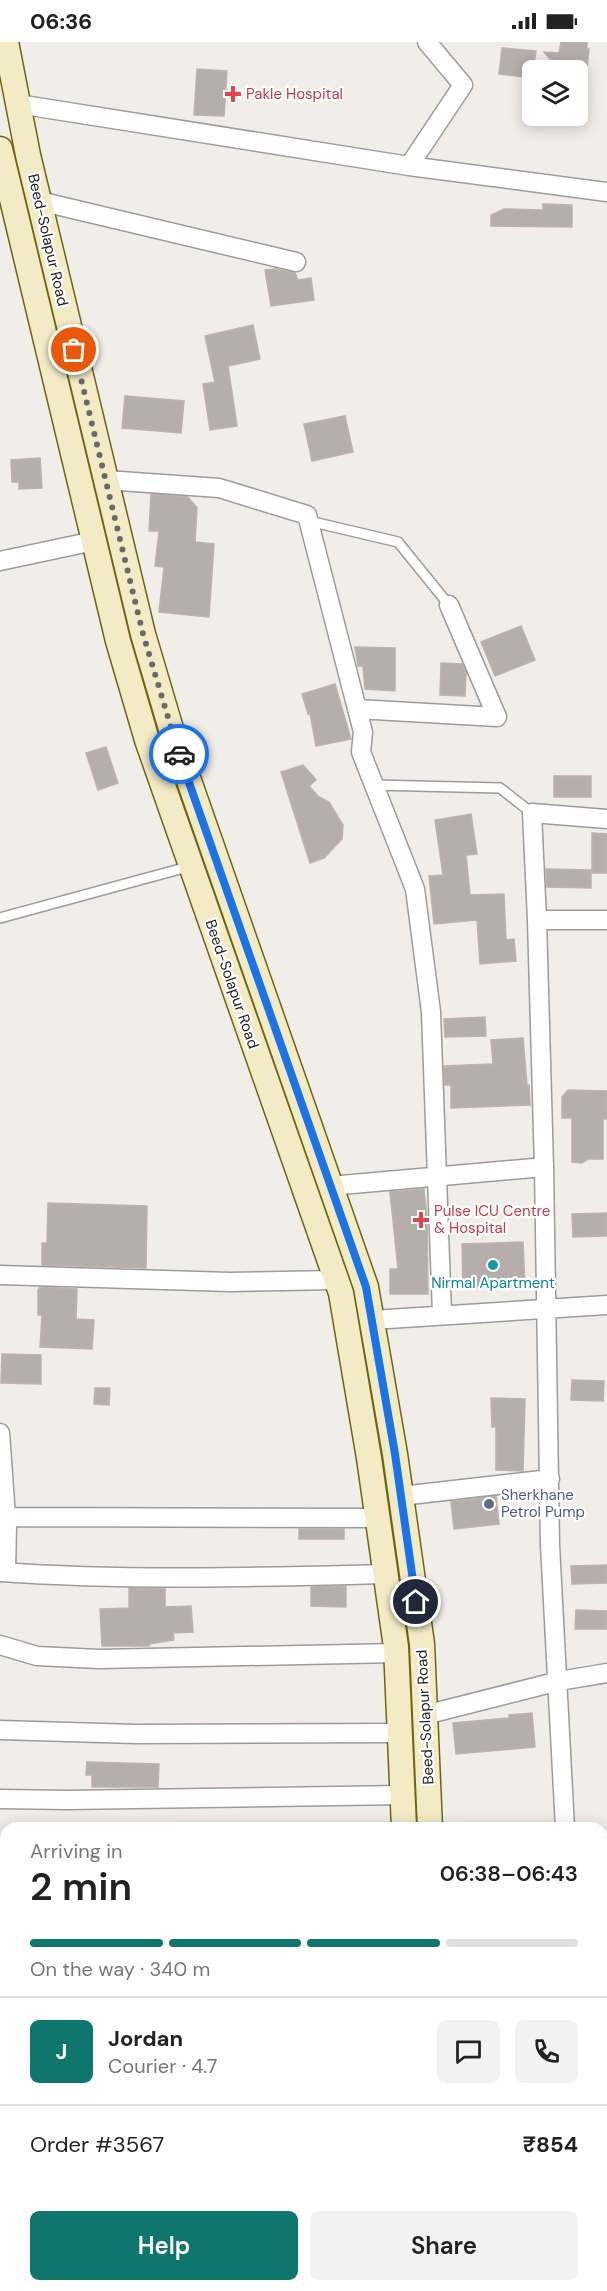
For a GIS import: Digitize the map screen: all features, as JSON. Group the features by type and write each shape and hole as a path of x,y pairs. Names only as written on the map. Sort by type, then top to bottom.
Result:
{"main road":[{"name":"Beed-Solapur Road","path":"6,42 39,201 143,634 172,732 366,1287 401,1496 422,1644 430,1822"},
{"name":"Beed-Solapur Road","path":"0,148 5,196 118,640 147,740 343,1305 378,1518 397,1653 405,1822"}],"street":[{"path":"410,166 463,85 427,42"},
{"path":"18,104 410,166 607,192"},
{"path":"39,201 297,262"},
{"path":"106,480 219,488 307,515 363,732 361,752 415,890 431,1012 442,1314"},
{"path":"0,561 94,541"},
{"path":"357,709 497,717 449,605"},
{"path":"565,1822 550,1545 544,1167 532,813 607,819"},
{"path":"537,920 607,920"},
{"path":"330,1186 544,1167"},
{"path":"0,1275 230,1282 336,1280"},
{"path":"372,1320 607,1305"},
{"path":"0,1432 3,1513 8,1525 3,1572 101,1578 386,1574"},
{"path":"401,1496 550,1479"},
{"path":"3,1513 378,1518"},
{"path":"0,1645 37,1656 99,1659 397,1653"},
{"path":"425,1715 559,1681 607,1673"},
{"path":"0,1730 136,1734 400,1733"},
{"path":"0,1799 403,1795"}],"lane":[{"path":"309,521 398,542 449,605"},
{"path":"374,785 500,788 532,813"},
{"path":"0,918 191,866"}],"building":[{"path":"561,42 587,42 587,49 589,49 588,60 551,60 544,52 559,53"},
{"path":"502,48 536,51 535,60 522,60 522,77 499,74"},
{"path":"197,69 227,71 224,116 194,115"},
{"path":"543,204 572,205 572,227 491,226 491,215 504,209 543,210"},
{"path":"275,269 295,273 298,280 311,278 314,300 271,306 265,270"},
{"path":"253,325 260,359 228,366 237,426 210,430 203,384 215,382 205,336"},
{"path":"125,396 184,401 181,433 122,428"},
{"path":"345,416 353,452 312,461 304,424"},
{"path":"40,458 42,488 19,489 19,482 12,482 11,460"},
{"path":"151,494 188,497 197,508 195,542 214,544 209,617 159,612 164,567 155,566 159,531 149,531"},
{"path":"521,626 535,660 495,676 481,642"},
{"path":"355,647 395,648 395,691 365,689 363,666 358,666"},
{"path":"441,663 462,664 466,673 465,696 440,695"},
{"path":"335,684 351,739 316,746 310,713 308,714 302,694"},
{"path":"106,747 118,783 98,790 86,753"},
{"path":"303,765 316,780 309,786 319,797 329,802 343,825 342,839 324,858 310,863 281,772"},
{"path":"554,776 591,776 591,797 554,797"},
{"path":"471,814 477,854 466,855 470,895 504,894 506,940 514,939 516,961 480,964 477,920 434,924 429,876 443,875 435,820"},
{"path":"592,833 607,834 607,873 592,873"},
{"path":"546,869 591,870 591,888 547,887"},
{"path":"485,1017 486,1036 445,1037 444,1019"},
{"path":"523,1038 530,1105 451,1108 451,1085 445,1085 444,1066 493,1064 491,1040"},
{"path":"568,1090 607,1091 607,1119 603,1119 603,1159 588,1159 582,1163 572,1162 572,1118 562,1118 562,1097"},
{"path":"424,1189 427,1217 428,1294 390,1294 390,1269 398,1269 390,1192"},
{"path":"48,1203 147,1206 146,1268 42,1265 42,1243 47,1243"},
{"path":"607,1213 607,1236 573,1237 572,1214"},
{"name":"Nirmal Apartment","path":"523,1242 525,1286 463,1287 462,1244"},
{"path":"40,1287 77,1289 76,1319 94,1320 92,1349 40,1347 42,1315 38,1315 38,1290"},
{"path":"2,1354 41,1355 41,1384 1,1383"},
{"path":"572,1380 604,1381 603,1401 571,1400"},
{"path":"95,1388 110,1388 109,1405 94,1404"},
{"path":"491,1398 525,1399 523,1471 496,1470 496,1427 492,1427"},
{"path":"496,1496 499,1524 454,1529 451,1502"},
{"path":"299,1529 344,1529 344,1539 299,1539"},
{"path":"607,1565 607,1583 572,1584 571,1566"},
{"path":"346,1586 346,1607 311,1606 311,1587"},
{"path":"129,1588 165,1589 165,1607 191,1606 193,1632 173,1633 174,1640 149,1644 149,1646 102,1646 100,1609 129,1608"},
{"path":"576,1610 607,1611 607,1629 575,1629"},
{"path":"532,1713 535,1747 456,1754 453,1723 509,1718 509,1715"},
{"path":"87,1762 159,1764 158,1787 92,1787 92,1775 86,1775"}],"way so far":[{"path":"74,350 143,634 179,754"}],"place":[{"name":"Pakle Hospital","path":"233,94"},
{"name":"Pulse ICU Centre & Hospital","path":"421,1220"},
{"name":"Nirmal Apartment","path":"493,1265"},
{"name":"Sherkhane Petrol Pump","path":"489,1504"}],"route":[{"path":"179,754 366,1287 395,1454 416,1602"}]}
